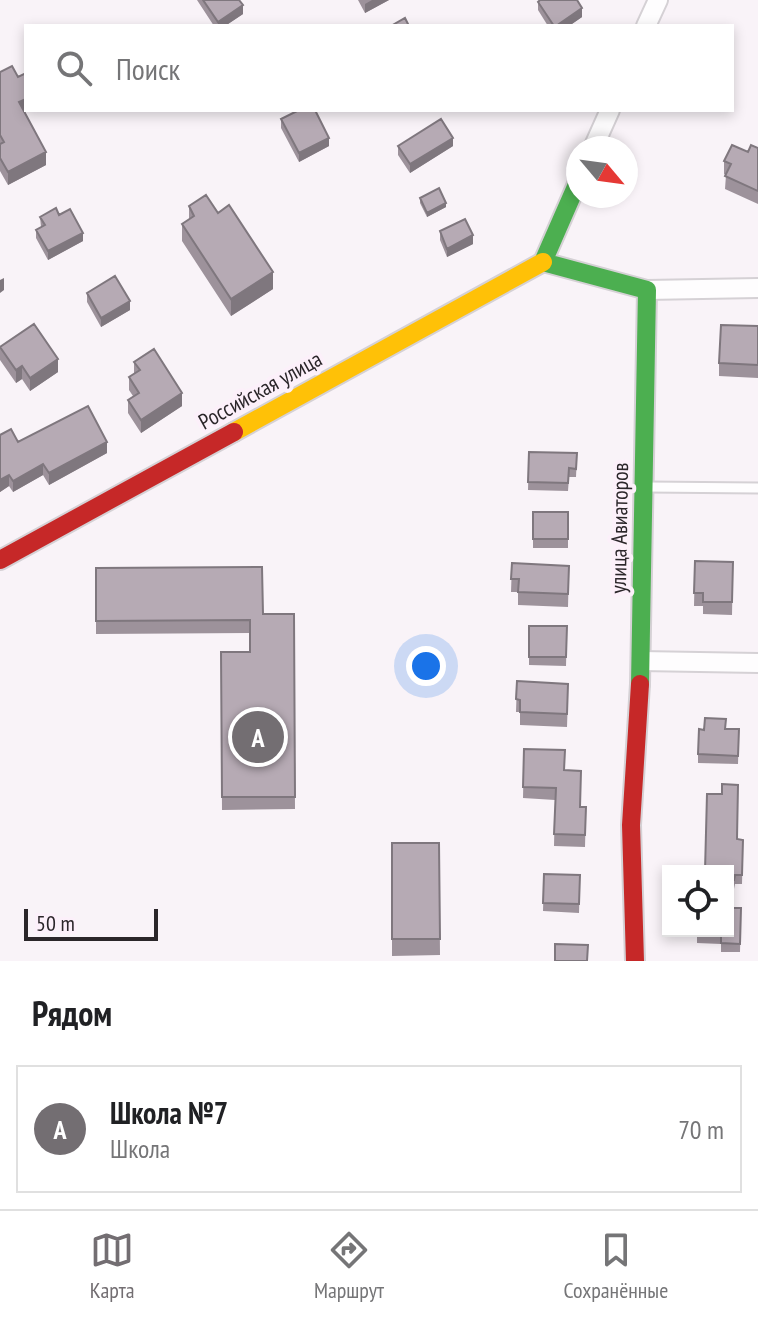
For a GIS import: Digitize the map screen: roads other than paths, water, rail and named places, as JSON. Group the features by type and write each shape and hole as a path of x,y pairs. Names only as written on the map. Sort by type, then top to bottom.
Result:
{"street":[{"path":"647,24 658,0"},
{"path":"598,136 609,112"},
{"path":"567,208 543,262 647,290 758,288"},
{"name":"Российская улица","path":"0,560 543,262"},
{"name":"улица Авиаторов","path":"635,961 631,825 641,661 647,290"},
{"path":"641,661 758,663"}],"lane":[{"path":"643,487 758,488"}],"place":[{"name":"Школа №7","path":"258,737"}]}
